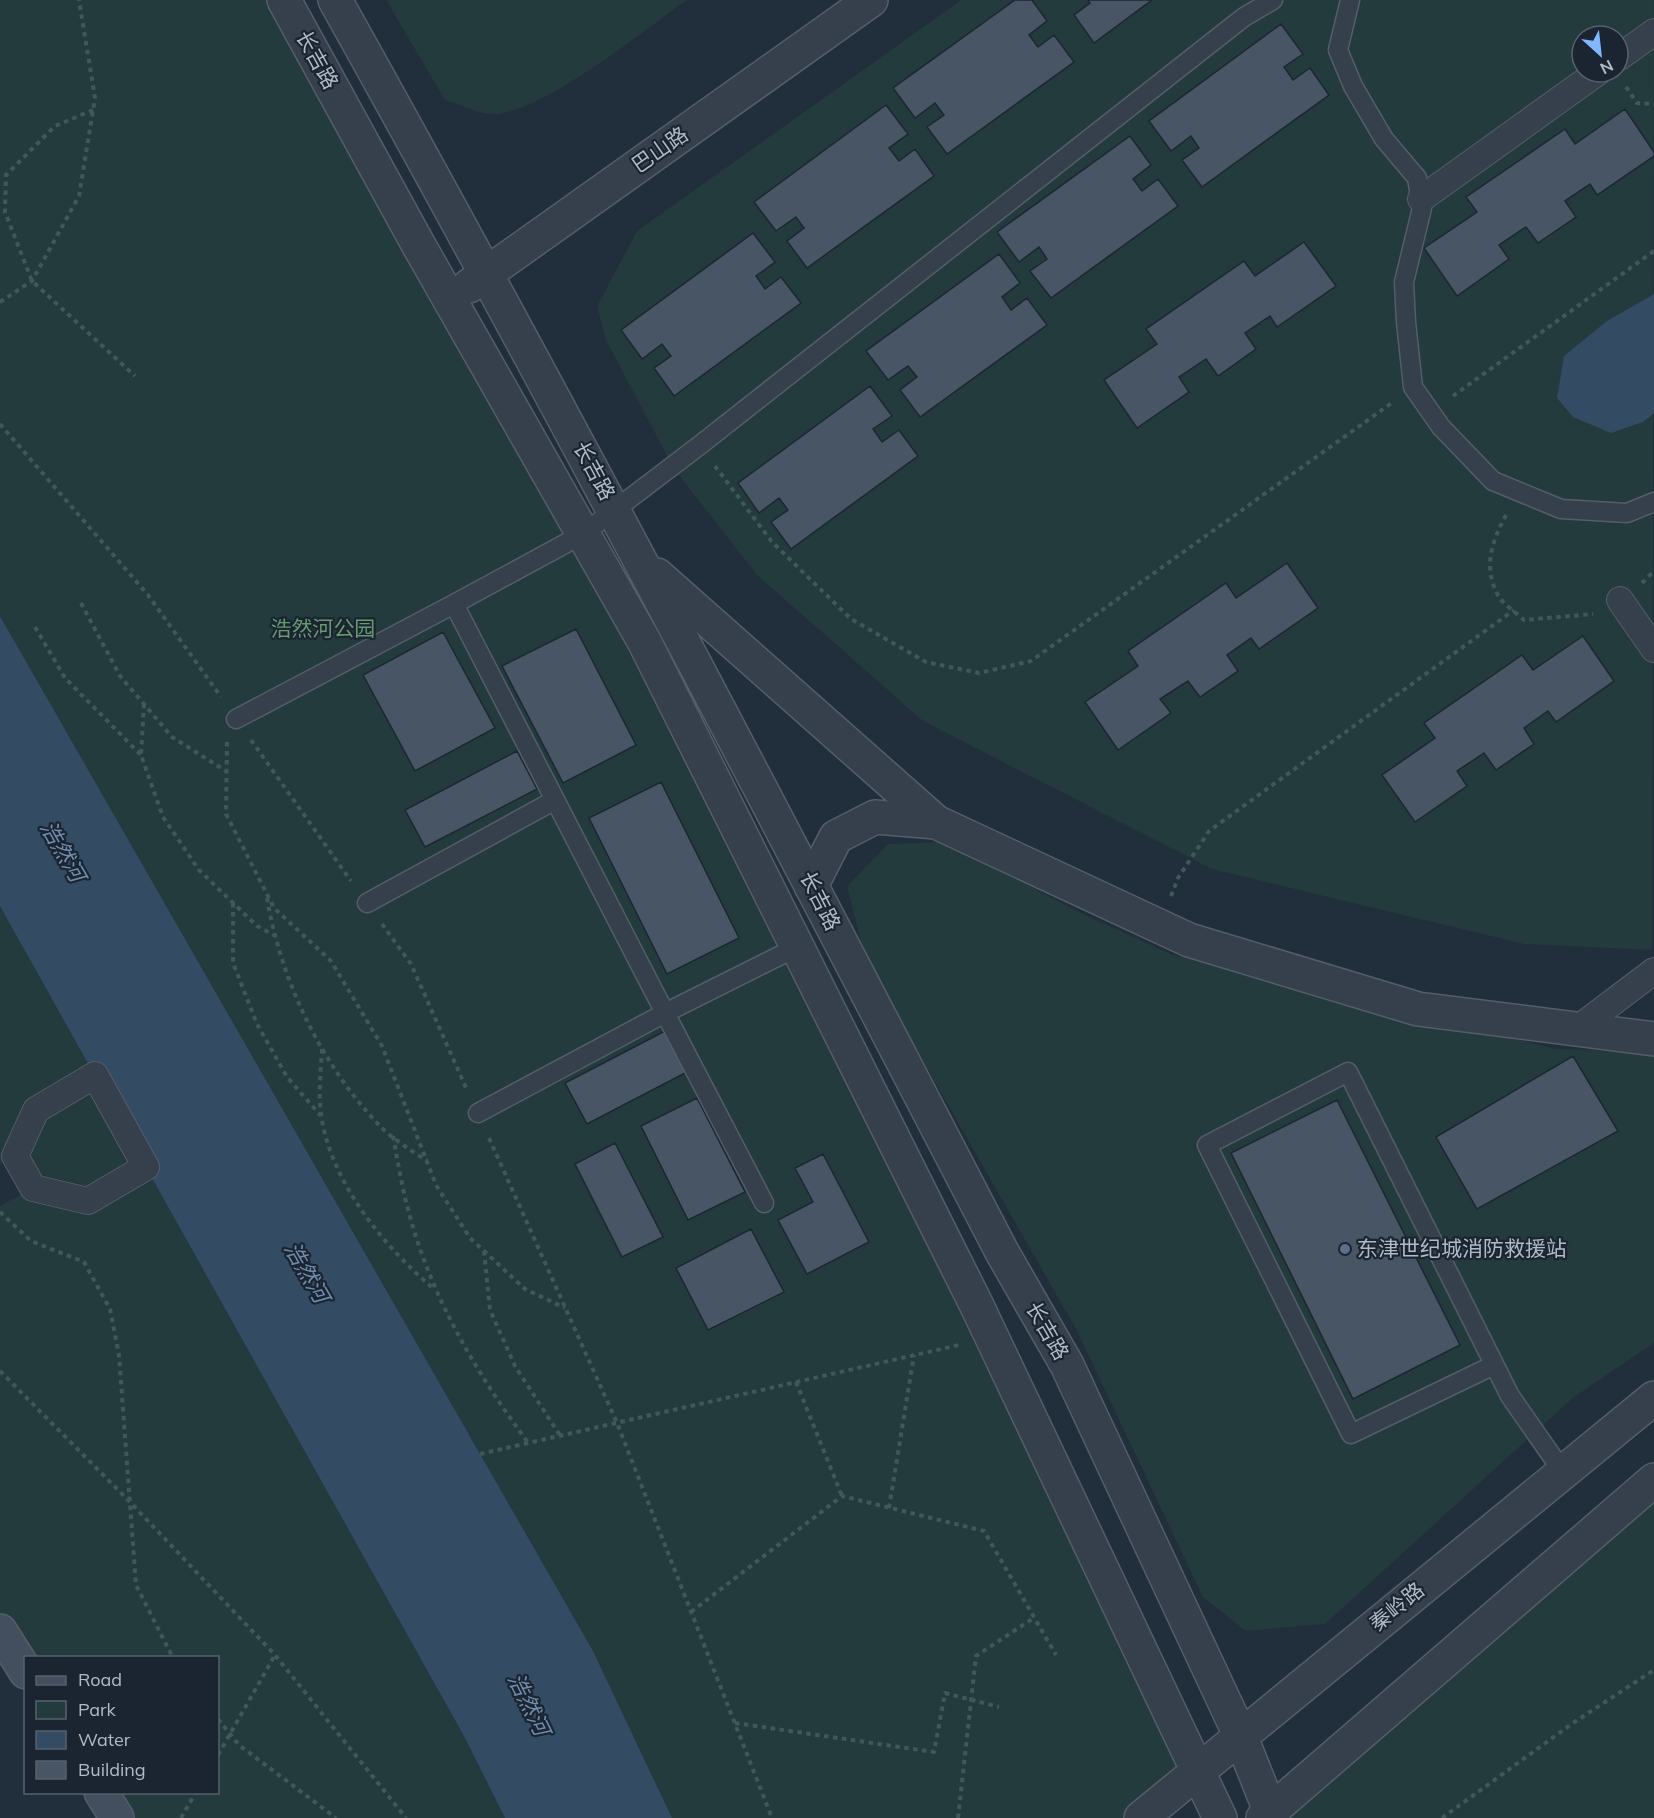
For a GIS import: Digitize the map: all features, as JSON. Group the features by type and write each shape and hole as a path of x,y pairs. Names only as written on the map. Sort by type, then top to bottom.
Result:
{"main road":[{"path":"0,1631 24,1669"},
{"path":"102,1794 117,1818"}],"street":[{"name":"长吉路","path":"284,0 450,300 644,640 992,1338 1220,1818"},
{"name":"长吉路","path":"335,0 488,273 615,510 1002,1252 1067,1365 1240,1735 1269,1816"},
{"name":"巴山路","path":"450,300 871,0"},
{"path":"1630,54 1654,32"},
{"path":"1421,199 1591,84"},
{"path":"642,563 936,822 1189,940 1418,1010 1654,1039"},
{"path":"1620,600 1654,650"},
{"path":"811,886 836,837 865,822 875,817 936,822"},
{"path":"1576,1030 1654,971"},
{"path":"95,1075 146,1167 88,1201 33,1188 15,1156 36,1110 95,1075"},
{"name":"秦岭路","path":"1141,1818 1654,1398"},
{"path":"1269,1816 1654,1480"}],"lane":[{"path":"231,712 454,604 583,534 700,445 1244,17 1273,0"},
{"path":"1350,0 1338,50 1353,86 1384,139 1418,177 1422,208 1404,282 1413,387 1441,427 1493,481 1561,509 1627,513 1654,502"},
{"path":"454,604 764,1203"},
{"path":"367,903 555,800"},
{"path":"478,1113 665,1013 797,947"},
{"path":"1494,1365 1352,1434 1207,1145 1348,1072 1510,1396 1563,1472"}],"path":[{"path":"0,302 32,281 79,196 95,98 79,0"},
{"path":"1623,84 1637,103 1654,104"},
{"path":"93,110 56,126 6,176 5,212 32,281 135,376"},
{"path":"1431,413 1654,251"},
{"path":"700,445 772,542 851,618 926,662 979,673 1031,661 1413,387"},
{"path":"0,424 148,595 411,964 617,1423 772,1818"},
{"path":"1519,492 1492,542 1490,570 1499,597 1524,620 1592,615 1620,600 1654,571"},
{"path":"81,603 120,676 172,737 226,771"},
{"path":"1162,927 1178,878 1209,831 1514,610"},
{"path":"35,627 65,678 141,755"},
{"path":"144,704 141,755 163,817 199,870 257,926 274,935"},
{"path":"231,712 226,771 226,814 274,908 331,961 382,1046 436,1185 470,1238 525,1289 566,1309"},
{"path":"267,894 274,935 287,976 322,1049 348,1088 380,1126 427,1162"},
{"path":"233,903 233,963 256,1024 286,1077 321,1117"},
{"path":"322,1049 321,1117 341,1177 372,1226 407,1266 435,1290"},
{"path":"393,1136 409,1213 435,1290 467,1353 495,1398 529,1444"},
{"path":"0,1212 31,1241 84,1262 110,1309 119,1355 136,1585 172,1656"},
{"path":"484,1250 490,1310 515,1366 561,1437"},
{"path":"480,1454 992,1338"},
{"path":"889,1508 914,1355"},
{"path":"0,1371 130,1502 275,1655 406,1818"},
{"path":"796,1382 842,1496"},
{"path":"691,1612 842,1496"},
{"path":"842,1496 984,1531 1056,1654"},
{"path":"958,1818 976,1656 1035,1617"},
{"path":"219,1753 275,1655"},
{"path":"1442,1818 1573,1723 1654,1670"},
{"path":"735,1723 934,1752 945,1693 999,1707"},
{"path":"219,1720 239,1745 336,1818"},
{"path":"181,1818 195,1794"}],"green space":[{"name":"浩然河公园","path":"0,0 284,0 498,386 1197,1771 1141,1818 672,1818 593,1651 0,616"},
{"path":"386,0 687,0 565,86 514,110 487,114 445,100"},
{"path":"961,0 1654,0 1652,950 1524,944 1212,869 923,721 757,575 674,469 606,340 597,306 637,231"},
{"path":"945,842 1081,913 1173,955 1555,1049 1654,1052 1654,1343 1574,1397 1325,1624 1246,1631 1203,1597 1076,1329 876,979 860,937 847,886 888,844"},
{"path":"0,905 465,1738 505,1818 117,1818 102,1794 219,1794 219,1656 24,1656 0,1631 0,1206 33,1188 15,1156 0,1164"},
{"path":"1654,1481 1654,1818 1264,1818"}],"water":[{"path":"1654,294 1654,413 1643,422 1611,433 1573,417 1557,398 1564,356 1607,321"},
{"name":"浩然河","path":"0,616 593,1651 672,1818 505,1818 465,1738 0,906"}],"building":[{"path":"1015,0 1032,0 1047,21 1029,35 1038,47 1054,35 1074,62 947,154 927,127 944,115 935,103 915,118 893,88"},
{"path":"1088,0 1152,0 1094,43 1074,15 1090,3"},
{"path":"1281,24 1303,54 1284,67 1293,80 1310,68 1329,95 1202,187 1182,160 1199,148 1191,136 1171,151 1149,121"},
{"path":"886,105 908,134 889,148 899,161 915,149 934,176 807,268 787,241 804,228 796,217 776,231 754,202"},
{"path":"1625,109 1654,152 1654,156 1597,195 1590,184 1565,201 1576,217 1538,243 1526,227 1499,245 1509,259 1457,296 1424,248 1477,212 1466,197 1565,129 1575,144"},
{"path":"1130,136 1151,165 1133,179 1142,191 1158,179 1178,206 1051,298 1030,271 1047,259 1039,247 1019,262 997,232"},
{"path":"753,233 775,262 756,276 765,289 781,277 801,303 674,396 654,368 671,356 662,344 642,359 621,330"},
{"path":"1304,242 1336,286 1277,327 1270,316 1245,333 1256,349 1218,376 1206,359 1179,377 1189,392 1137,428 1104,380 1157,344 1146,329 1244,261 1255,276"},
{"path":"999,254 1020,283 1002,297 1011,310 1027,298 1047,325 920,417 900,390 917,377 908,366 888,380 866,351"},
{"path":"870,386 892,416 873,429 882,442 899,430 918,456 791,549 771,522 788,510 779,498 759,513 738,483"},
{"path":"1287,563 1318,608 1259,649 1251,638 1227,655 1238,671 1200,697 1188,681 1160,699 1171,713 1118,750 1085,702 1138,666 1128,651 1226,583 1236,598"},
{"path":"576,629 636,745 563,783 502,666"},
{"path":"443,632 495,728 415,771 363,675"},
{"path":"1583,636 1614,681 1556,722 1548,711 1524,728 1534,744 1496,770 1484,753 1457,771 1467,786 1415,822 1382,775 1435,738 1424,723 1522,655 1533,670"},
{"path":"517,751 537,789 425,847 405,810"},
{"path":"661,782 739,938 667,974 589,818"},
{"path":"665,1031 687,1072 587,1124 565,1083"},
{"path":"1573,1056 1618,1131 1477,1209 1436,1137"},
{"path":"697,1098 745,1192 688,1220 641,1126"},
{"name":"东津世纪城消防救援站","path":"1337,1100 1460,1345 1353,1399 1231,1153"},
{"path":"615,1143 663,1237 622,1257 575,1164"},
{"path":"823,1154 869,1242 807,1274 778,1220 813,1202 795,1168"},
{"path":"751,1229 784,1292 708,1330 676,1268"}],"place":[{"name":"东津世纪城消防救援站","path":"1345,1249"}]}
